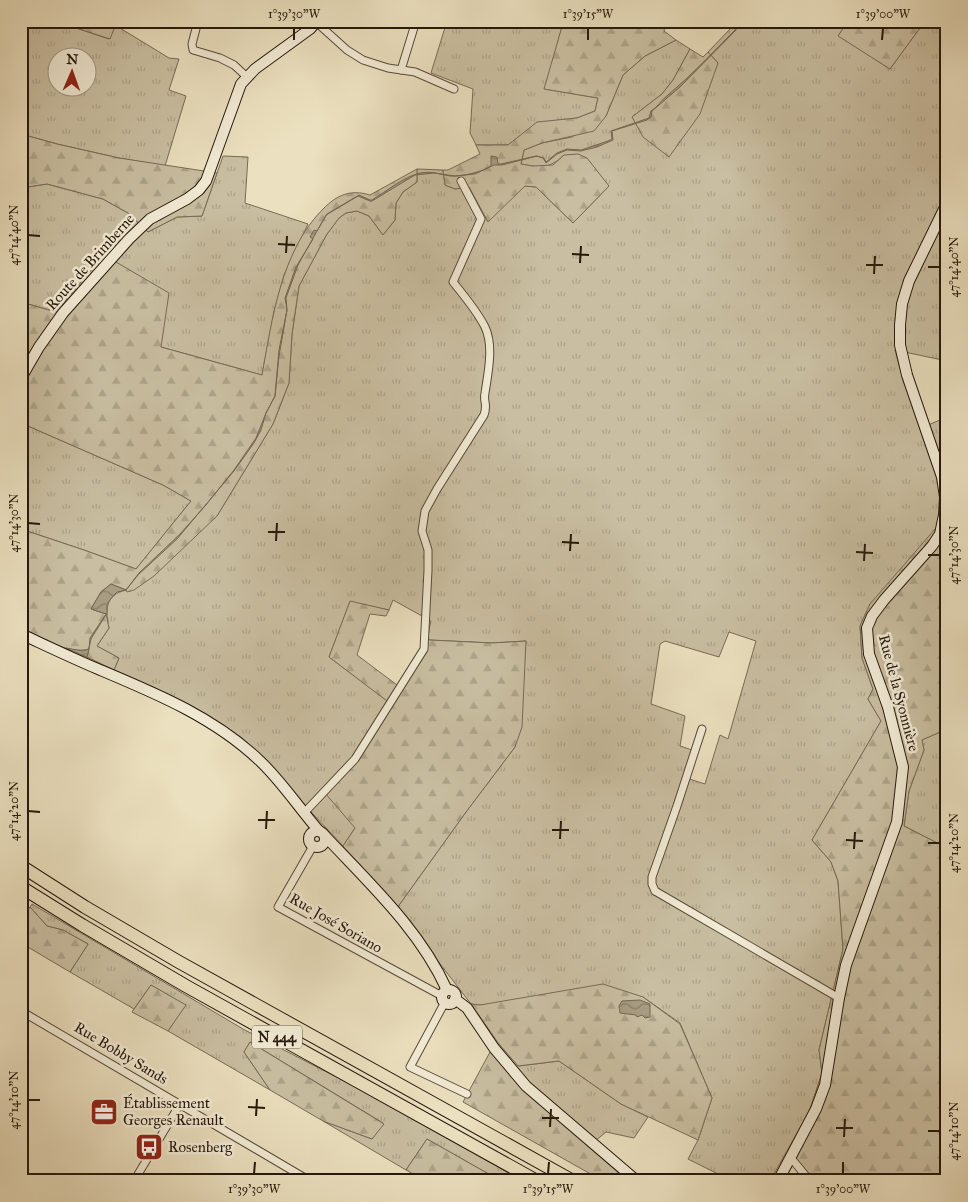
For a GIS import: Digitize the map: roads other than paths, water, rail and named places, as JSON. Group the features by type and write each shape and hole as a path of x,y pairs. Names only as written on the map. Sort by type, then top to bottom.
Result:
{"highway":[{"name":"N 444","path":"21,866 101,917 172,958 573,1181"},
{"name":"N 444","path":"21,887 186,986 537,1181"}],"street":[{"path":"198,21 192,44 193,50 220,58 234,65 247,77"},
{"path":"401,70 416,21"},
{"path":"317,22 347,50 363,60 388,68 415,72 454,89"},
{"name":"Route de Brimberne","path":"21,378 39,346 63,313 129,239 150,219 187,199 199,190 206,181 238,92 247,77 317,22"},
{"path":"305,812 356,759 424,649 428,570 428,550 422,531 425,511 484,416 487,407 484,398 490,367 490,350 485,328 453,282 481,219 461,181"},
{"name":"Rue de la Syonnière","path":"778,1181 816,1109 825,1085 846,965 896,822 903,767 888,707 869,654 867,628 872,616 884,600 932,546 940,534 944,515 946,498 942,477 907,375 900,345 900,325 902,304 909,281 947,203"},
{"path":"21,634 179,705 214,726 260,761 305,812 317,839 346,858 401,919 437,969 447,997 467,1008 494,1048 526,1086 637,1181"},
{"path":"702,729 678,806 652,878 655,891 839,998"},
{"name":"Rue José Soriano","path":"317,839 278,907 447,997"},
{"path":"447,997 410,1067 467,1094"},
{"name":"Rue Bobby Sands","path":"21,1011 310,1181"},
{"path":"134,1181 180,1104"},
{"path":"790,1158 810,1181"}],"water":[{"path":"736,25 736,30 680,87 658,106 735,30"},
{"path":"654,109 651,117 647,120 612,131 613,140 581,151 567,150 557,154 546,163 540,157 544,158 546,162 557,153 567,149 581,150 608,141 612,139 611,131 649,118 651,111"},
{"path":"491,156 497,157 498,164 501,164 537,156 502,165 494,165 475,174 463,175 491,166"},
{"path":"425,172 433,173 415,175 372,201 358,196 327,215 359,195 372,200 414,175"},
{"path":"314,230 318,230 313,239 310,237"},
{"path":"307,248 298,265 286,298 287,310 285,298 296,267"},
{"path":"287,310 279,356 275,396 279,350"},
{"path":"266,413 261,430 254,443 234,471 213,496 256,438"},
{"path":"199,512 177,539 138,575 126,590 139,573 180,534"},
{"path":"111,584 126,590 117,592 107,604 107,613 91,639 89,647 90,638 106,614 91,609 101,592"},
{"path":"66,648 83,651 89,649 87,657"},
{"path":"640,1000 650,1004 650,1017 645,1018 642,1015 637,1017 636,1015 620,1013 619,1006 622,1001"}],"place":[{"name":"Établissement Georges Renault","path":"104,1112"},
{"name":"Rosenberg","path":"149,1147"}]}
